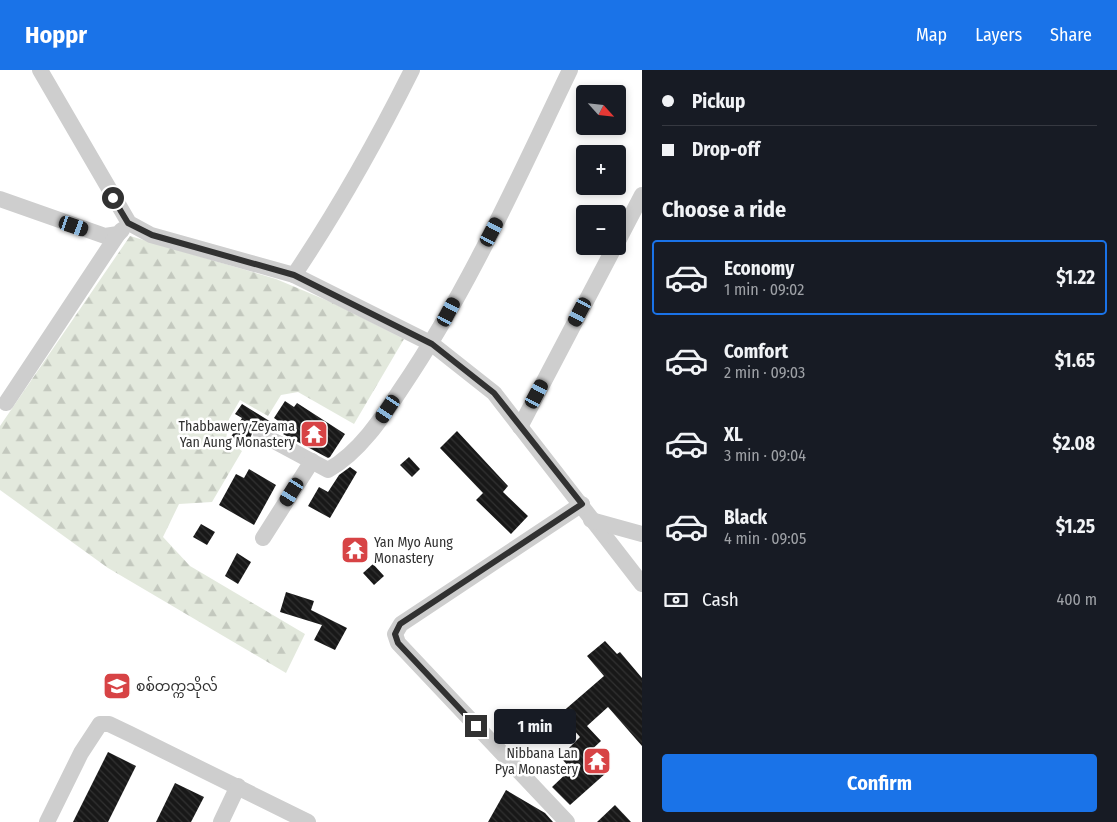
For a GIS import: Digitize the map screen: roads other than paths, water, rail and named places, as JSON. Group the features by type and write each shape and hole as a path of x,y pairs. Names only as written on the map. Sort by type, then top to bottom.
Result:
{"street":[{"path":"40,70 123,229"},
{"path":"294,275 335,213 369,154 412,70"},
{"path":"261,434 328,470 337,465 377,425 432,344 500,216 570,70"},
{"path":"626,226 642,195"},
{"path":"0,199 105,236 123,229 152,235 294,275 432,344 494,393 582,504 591,520 642,584"},
{"path":"6,403 123,229"},
{"path":"520,427 610,255"},
{"path":"263,538 312,461"},
{"path":"567,822 398,643 395,634 400,624 582,504"},
{"path":"591,520 642,534"},
{"path":"48,822 81,753 100,724 109,724 308,822"},
{"path":"221,822 238,786"}],"place":[{"name":"Thabbawery Zeyama Yan Aung Monastery","path":"314,434"},
{"name":"Yan Myo Aung Monastery","path":"355,550"},
{"name":"စစ်‌တက္ကသိုလ်","path":"117,686"},
{"name":"Nibbana Lan Pya Monastery","path":"597,761"}]}
